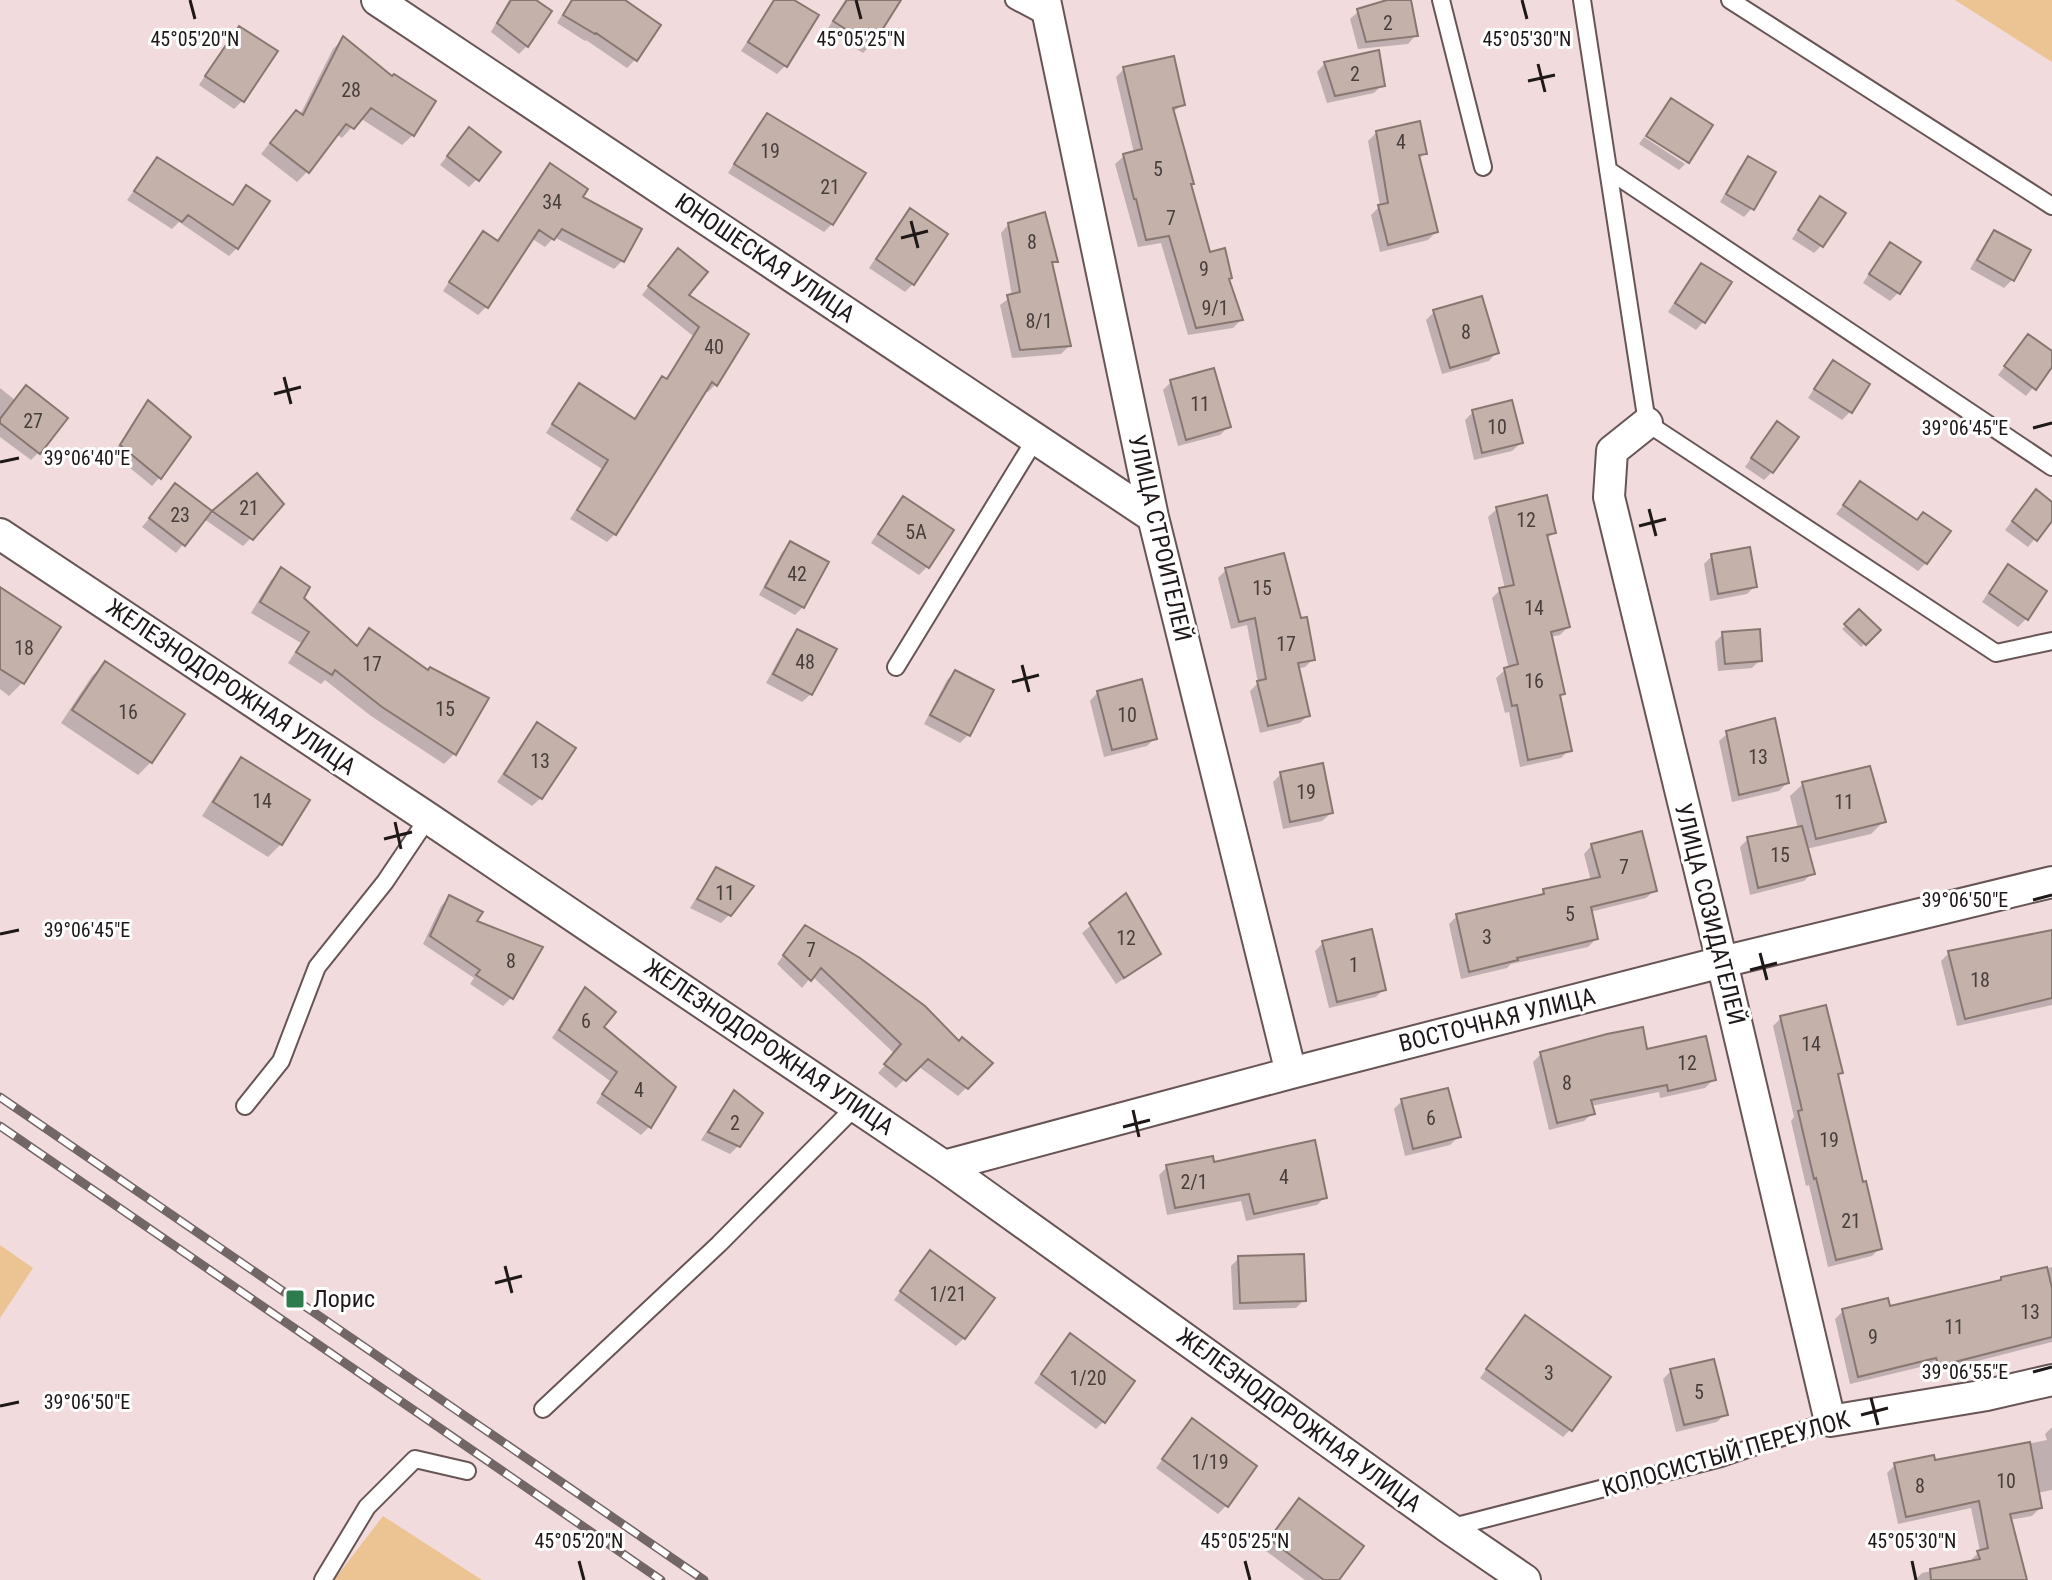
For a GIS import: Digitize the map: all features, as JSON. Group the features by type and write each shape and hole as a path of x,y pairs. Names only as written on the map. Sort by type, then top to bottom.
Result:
{"street":[{"name":"ЮНОШЕСКАЯ УЛИЦА","path":"377,0 1153,517"},
{"name":"УЛИЦА СТРОИТЕЛЕЙ","path":"1048,9 1153,517 1291,1073"},
{"name":"УЛИЦА СОЗИДАТЕЛЕЙ","path":"1647,423 1612,451 1609,497 1830,1421"},
{"name":"ЖЕЛЕЗНОДОРОЖНАЯ УЛИЦА","path":"0,534 944,1166 1525,1580"},
{"name":"ВОСТОЧНАЯ УЛИЦА","path":"944,1166 1722,962 2052,882"},
{"name":"КОЛОСИСТЫЙ ПЕРЕУЛОК","path":"1830,1421 1987,1395 2052,1380"}],"lane":[{"path":"1014,0 1048,9"},
{"path":"1441,0 1483,167"},
{"path":"1582,0 1647,423 1996,653 2052,641"},
{"path":"1730,0 2052,206"},
{"path":"1608,170 2052,467"},
{"path":"896,667 1036,438"},
{"path":"245,1106 281,1061 317,967 385,882 428,818"},
{"path":"543,1409 719,1244 856,1106"},
{"name":"КОЛОСИСТЫЙ ПЕРЕУЛОК","path":"1449,1528 1721,1458 1830,1421"},
{"path":"323,1580 367,1507 415,1459 467,1471"}],"shaded area":[{"path":"1955,0 2052,0 2052,62"},
{"path":"0,1245 33,1268 0,1318"},
{"path":"383,1516 482,1580 334,1580"}],"building":[{"path":"511,0 536,0 552,11 528,47 497,23"},
{"path":"572,0 625,0 661,25 637,61 563,15"},
{"path":"774,0 794,0 819,15 787,67 748,42"},
{"path":"847,0 901,0 872,46 833,21"},
{"path":"1387,0 1411,0 1418,36 1366,42 1357,9"},
{"path":"239,26 278,51 244,102 205,76"},
{"path":"343,36 392,76 394,74 436,101 414,136 371,108 354,129 346,124 309,173 270,143 296,110 303,115"},
{"path":"1379,50 1385,86 1335,96 1324,62"},
{"path":"1174,56 1185,105 1173,108 1194,184 1191,184 1210,252 1225,248 1232,278 1229,279 1243,320 1196,328 1169,236 1146,240 1123,154 1142,149 1123,67"},
{"path":"1671,98 1713,125 1689,163 1646,136"},
{"path":"767,113 866,173 833,225 734,164"},
{"path":"1420,121 1427,154 1419,155 1438,232 1388,245 1378,205 1388,203 1376,131"},
{"path":"469,127 501,152 479,181 447,156"},
{"path":"1748,156 1776,172 1754,210 1726,194"},
{"path":"157,157 233,205 246,185 270,201 238,249 188,215 182,222 134,191"},
{"path":"550,163 588,189 583,197 642,229 624,262 562,229 554,240 539,230 488,308 449,282 483,231 498,241"},
{"path":"1820,196 1846,213 1823,247 1798,230"},
{"path":"910,208 948,234 914,285 876,259"},
{"path":"1045,212 1058,262 1052,262 1071,346 1020,350 1007,295 1020,292 1008,223"},
{"path":"1994,230 2031,250 2014,281 1977,260"},
{"path":"1890,242 1921,262 1900,294 1869,274"},
{"path":"678,248 708,272 689,295 749,334 717,386 712,382 616,535 577,510 608,460 552,424 579,383 635,419 662,376 667,379 699,327 648,286"},
{"path":"1701,263 1732,282 1705,323 1675,303"},
{"path":"1482,296 1499,353 1450,368 1433,310"},
{"path":"2028,334 2052,351 2052,367 2036,390 2004,366"},
{"path":"1833,360 1870,384 1852,413 1814,389"},
{"path":"1214,368 1231,427 1186,440 1170,380"},
{"path":"26,385 68,418 40,454 0,423"},
{"path":"148,400 191,437 161,479 120,445"},
{"path":"1512,400 1523,443 1482,453 1472,410"},
{"path":"1777,421 1799,437 1773,473 1751,458"},
{"path":"257,473 284,504 253,540 212,511"},
{"path":"1860,481 1917,520 1923,512 1951,531 1927,564 1843,505"},
{"path":"175,483 212,511 185,546 149,518"},
{"path":"2036,489 2052,502 2052,521 2037,541 2012,521"},
{"path":"1547,495 1556,533 1547,535 1570,627 1551,632 1565,694 1560,695 1572,751 1528,760 1517,705 1512,706 1504,668 1518,664 1499,588 1514,585 1496,507"},
{"path":"903,496 954,530 929,568 878,534"},
{"path":"790,541 829,562 804,608 765,587"},
{"path":"1750,547 1757,587 1718,594 1711,554"},
{"path":"1284,553 1301,618 1307,617 1315,660 1298,663 1310,716 1268,726 1257,681 1266,679 1255,618 1239,622 1225,568"},
{"path":"2008,564 2047,591 2028,620 1989,593"},
{"path":"281,567 310,587 304,598 357,646 369,628 428,670 430,667 489,698 456,755 382,707 335,670 332,675 296,652 309,632 260,602"},
{"path":"0,587 61,627 24,684 0,669"},
{"path":"1859,609 1881,630 1866,645 1844,624"},
{"path":"797,629 837,649 812,695 773,674"},
{"path":"1760,629 1762,661 1725,664 1722,632"},
{"path":"105,661 185,714 152,763 72,710"},
{"path":"955,670 994,690 970,736 930,715"},
{"path":"1142,679 1157,739 1112,750 1097,691"},
{"path":"1775,718 1789,783 1739,795 1726,731"},
{"path":"537,722 576,748 542,799 504,774"},
{"path":"241,757 310,800 282,845 213,802"},
{"path":"1323,763 1333,813 1290,822 1280,772"},
{"path":"1870,766 1886,822 1816,839 1802,782"},
{"path":"1802,826 1815,874 1758,888 1747,837"},
{"path":"1642,831 1657,891 1591,907 1598,939 1469,972 1456,914 1544,894 1543,889 1600,877 1591,844"},
{"path":"716,867 754,886 731,916 697,899"},
{"path":"1126,893 1161,954 1124,978 1089,923"},
{"path":"449,895 483,912 477,921 543,947 513,999 476,975 480,970 430,936"},
{"path":"805,925 860,958 925,1006 959,1041 962,1037 993,1063 968,1089 928,1059 906,1081 884,1064 901,1044 821,968 811,981 783,955"},
{"path":"1372,929 1386,990 1337,1002 1322,941"},
{"path":"2052,930 2052,998 1965,1019 1948,951"},
{"path":"585,987 616,1012 604,1027 676,1087 651,1128 602,1094 617,1072 559,1030"},
{"path":"1826,1005 1843,1073 1838,1074 1882,1249 1836,1260 1798,1111 1802,1110 1780,1016"},
{"path":"1643,1027 1647,1049 1706,1036 1716,1080 1668,1091 1667,1085 1591,1100 1595,1114 1557,1123 1540,1052"},
{"path":"1448,1088 1461,1137 1413,1149 1401,1099"},
{"path":"734,1090 763,1113 740,1147 708,1132"},
{"path":"1315,1140 1327,1198 1254,1214 1249,1194 1175,1208 1166,1165 1213,1156 1214,1162"},
{"path":"930,1250 995,1298 965,1339 900,1291"},
{"path":"1304,1254 1306,1301 1240,1303 1238,1256"},
{"path":"2047,1267 2052,1288 2052,1337 1939,1366 1936,1358 1858,1377 1842,1309 1888,1298 1890,1306"},
{"path":"1525,1315 1611,1377 1572,1431 1486,1369"},
{"path":"1070,1333 1135,1381 1105,1423 1041,1374"},
{"path":"1714,1359 1728,1415 1684,1425 1670,1369"},
{"path":"1192,1418 1257,1466 1228,1507 1162,1459"},
{"path":"2030,1442 2042,1508 2010,1514 2027,1580 1931,1580 1930,1569 1980,1559 1977,1551 1988,1548 1979,1501 1906,1517 1894,1463 1934,1455 1935,1460"},
{"path":"1299,1498 1364,1546 1339,1580 1324,1580 1269,1539"}],"railway":[{"path":"0,1097 704,1580"},
{"path":"0,1126 661,1580"}],"place":[{"name":"Лорис","path":"295,1299"}]}
